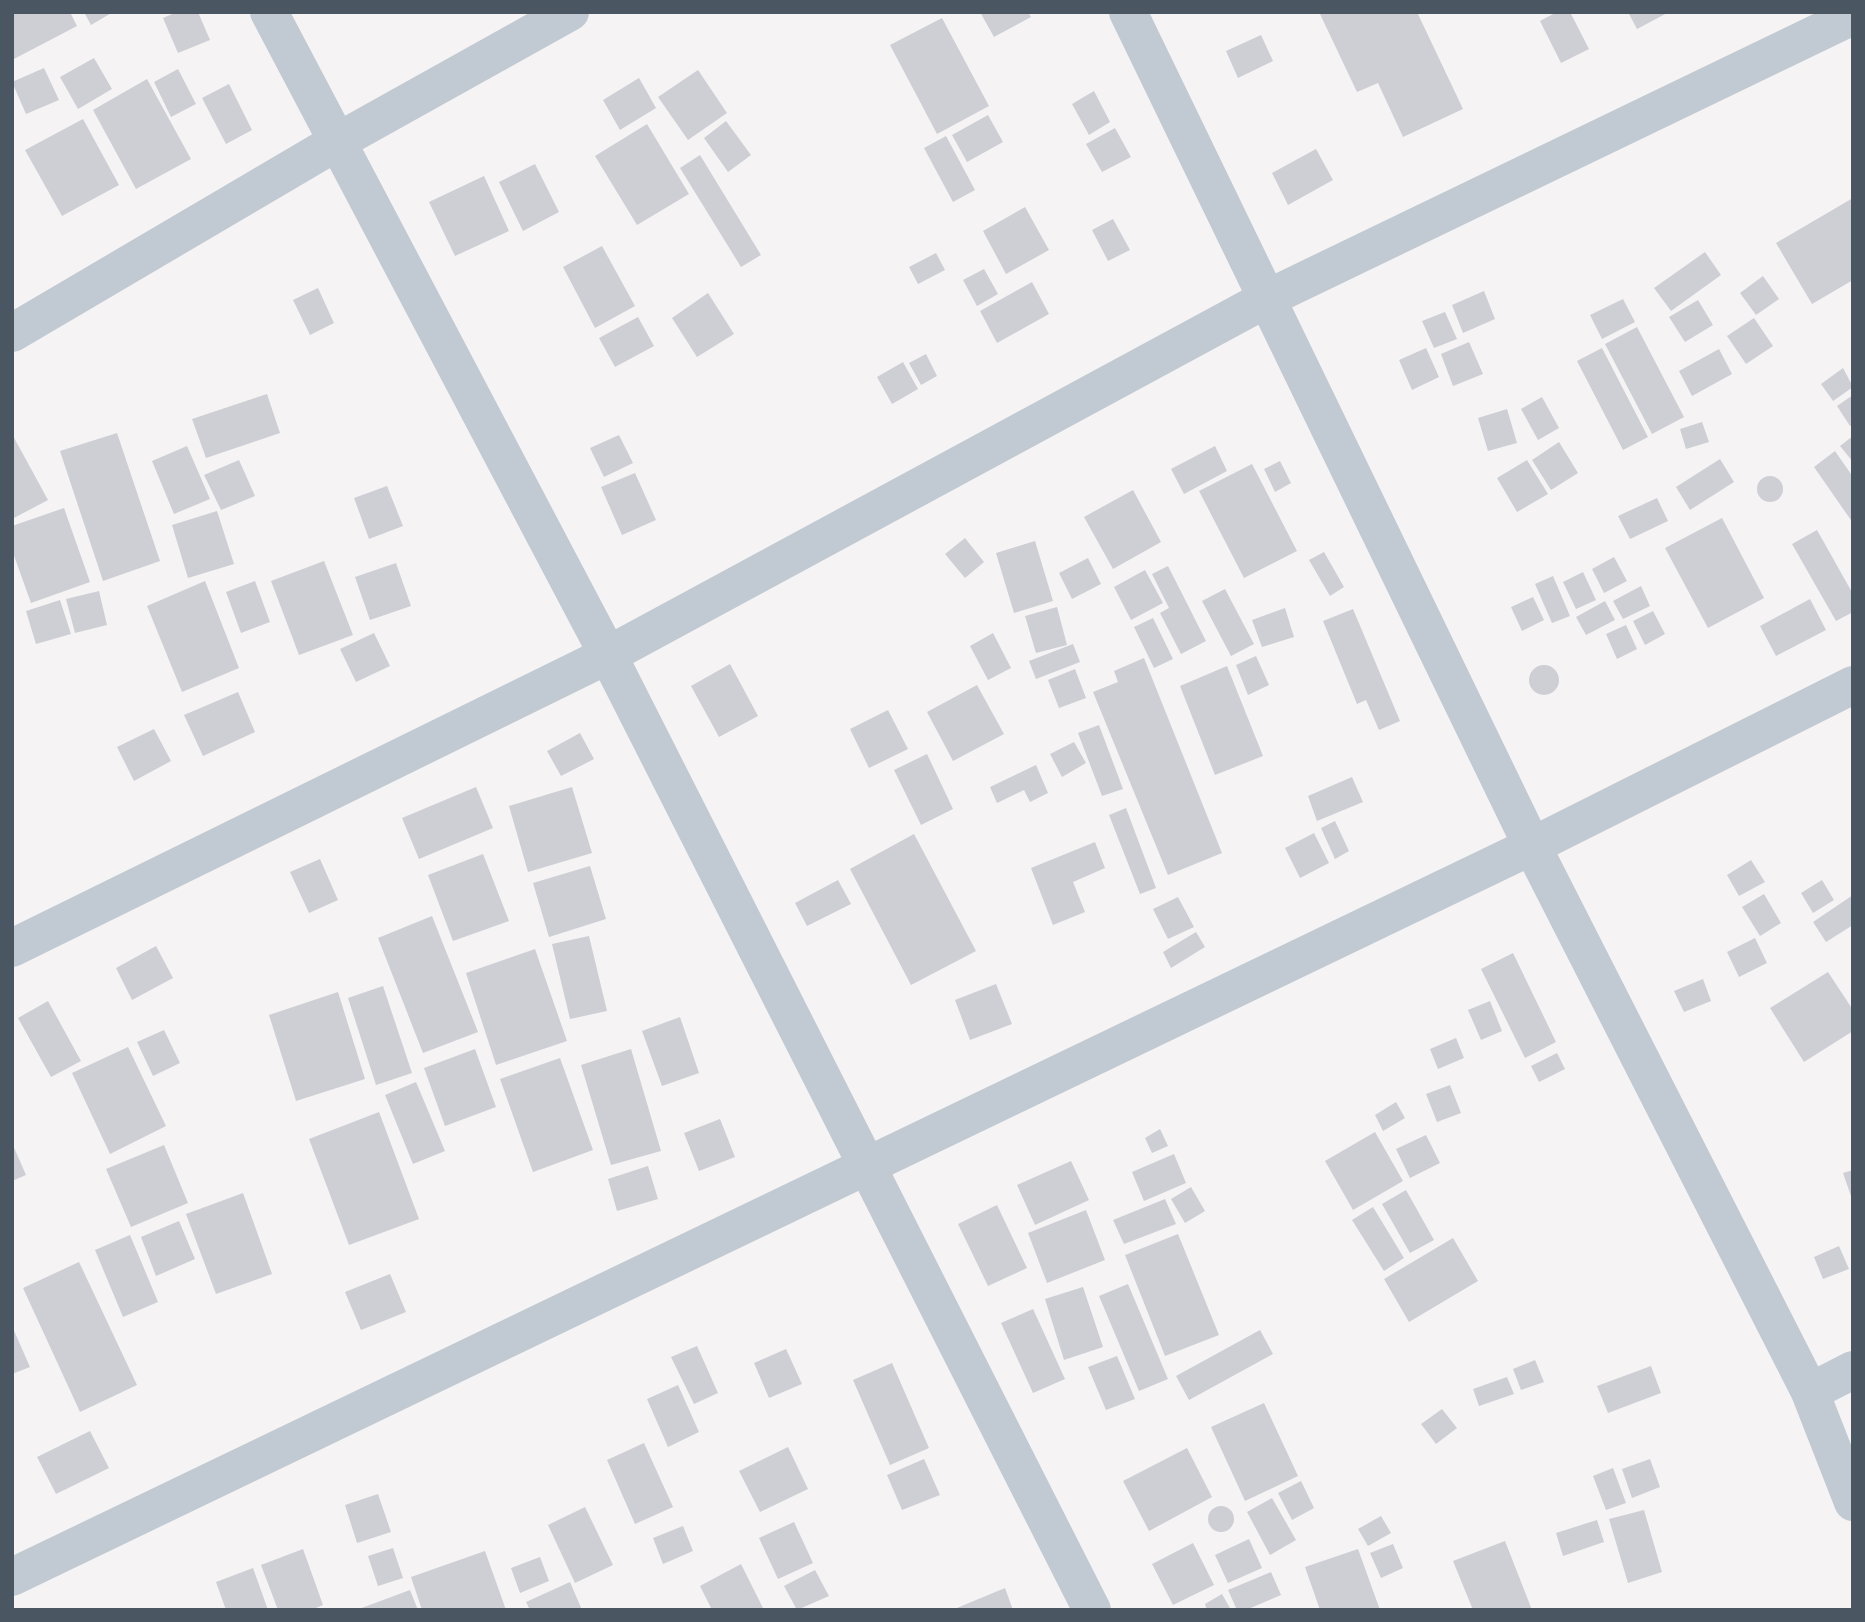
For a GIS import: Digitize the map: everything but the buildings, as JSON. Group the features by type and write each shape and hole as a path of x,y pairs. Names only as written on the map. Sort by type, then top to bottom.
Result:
{"street":[{"path":"269,12 335,143 608,655 1092,1610"},
{"path":"12,333 335,143 570,12"},
{"path":"1128,12 1532,845 1810,1392 1853,1502"},
{"path":"12,948 608,655 1268,298 1853,16"},
{"path":"12,1577 869,1167 1532,845 1853,685"},
{"path":"1810,1392 1853,1370"}]}
